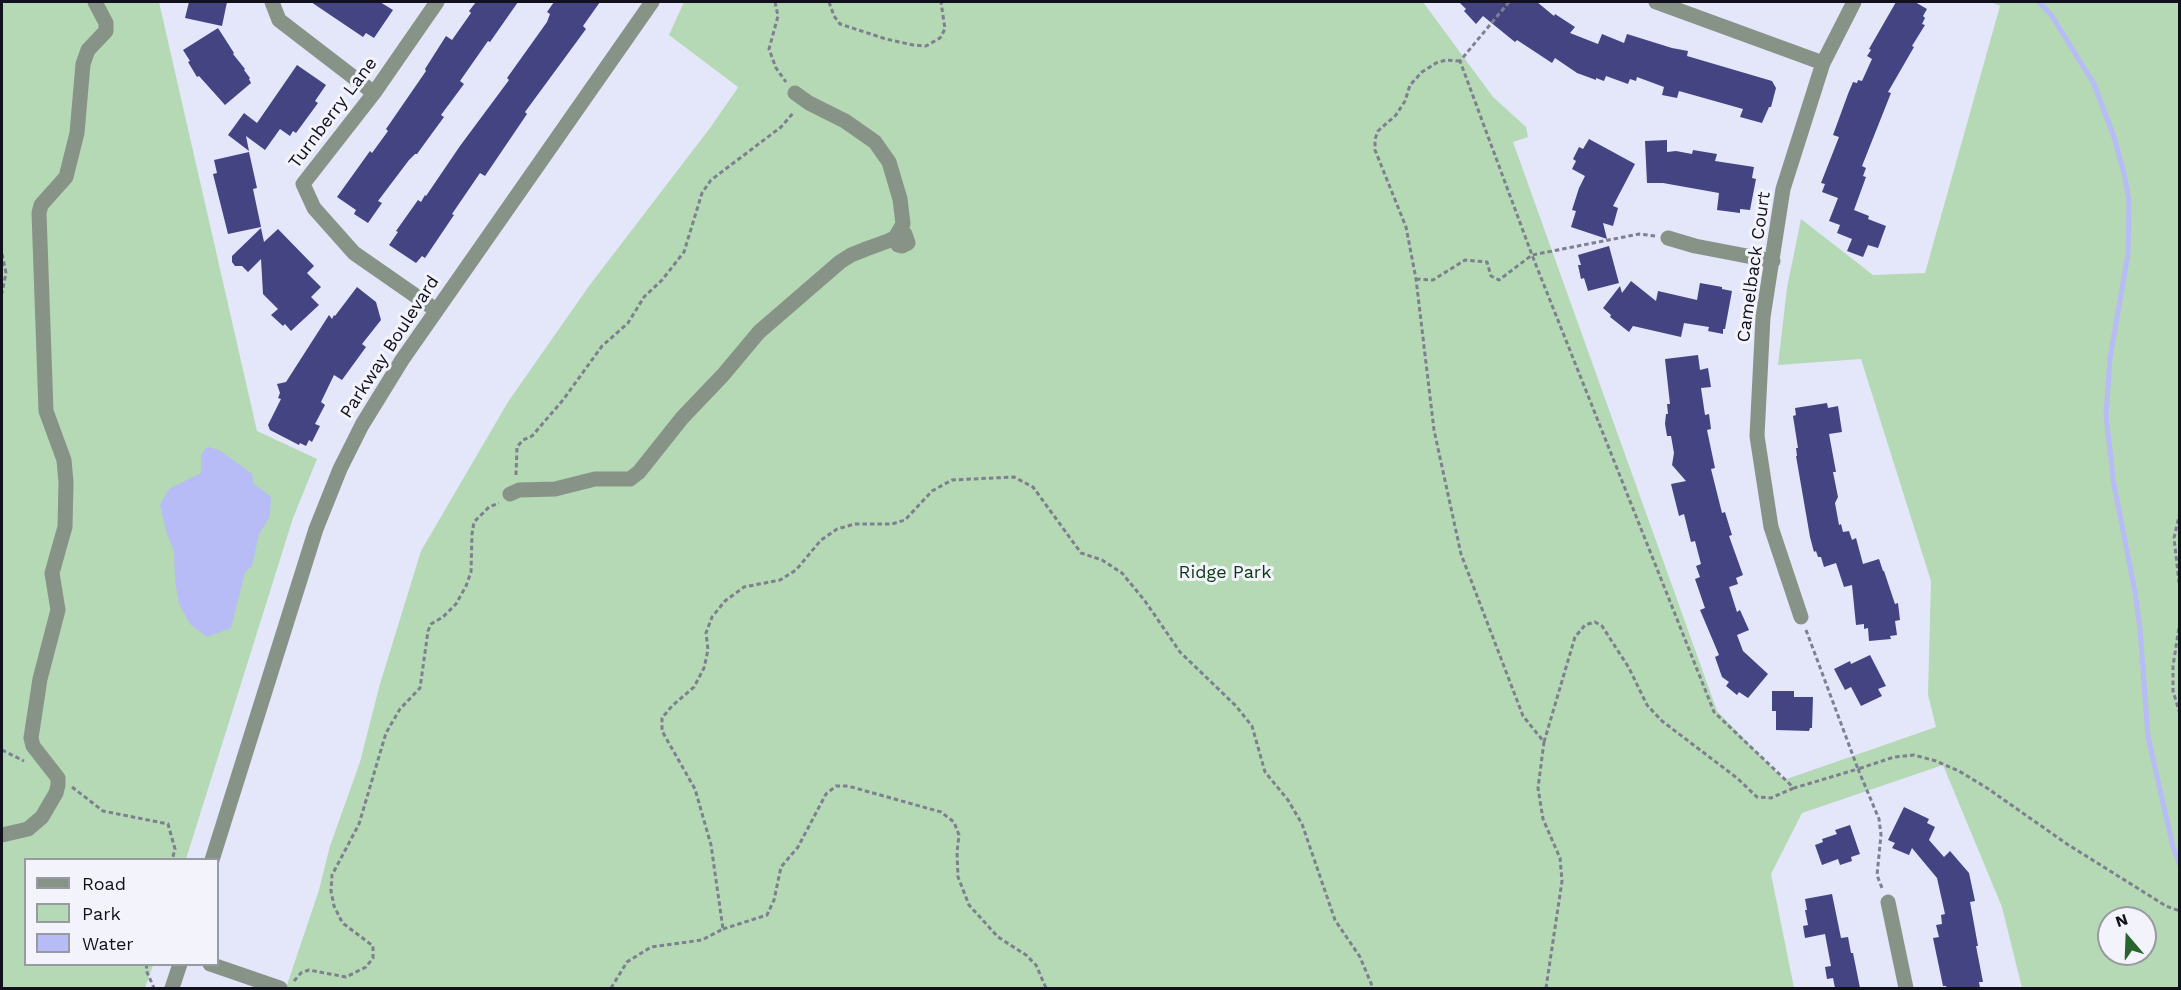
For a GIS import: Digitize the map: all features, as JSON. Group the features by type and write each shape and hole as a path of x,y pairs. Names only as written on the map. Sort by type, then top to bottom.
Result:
{"street":[{"path":"2,835 28,829 42,817 56,793 58,778 33,746 31,738 40,679 58,610 52,573 65,527 66,482 64,460 46,411 39,213 41,205 66,177 77,133 83,64 88,50 106,31 106,23 95,2"},
{"path":"272,2 279,20 374,93"},
{"name":"Turnberry Lane","path":"436,310 354,253 314,208 303,184 374,93 437,2"},
{"name":"Parkway Boulevard","path":"213,858 294,596 327,498 340,469 376,400 436,310 652,2"},
{"path":"1656,2 1823,63"},
{"name":"Camelback Court","path":"1801,617 1771,527 1757,435 1763,317 1783,189 1823,63 1854,2"},
{"path":"510,494 519,490 555,489 596,479 630,479 639,472 682,418 723,375 759,332 840,262 901,232 900,199 889,162 876,142 845,121 809,103 795,93"},
{"path":"1668,238 1695,246 1773,261"},
{"path":"1888,902 1906,988"},
{"path":"172,988 179,966"},
{"path":"216,966 280,988"}],"path":[{"path":"293,988 296,978 309,970 346,977 366,967 373,958 373,946 341,920 334,906 331,891 332,875 359,824 386,732 400,709 420,688 431,624 443,617 456,604 466,586 471,572 474,522 489,507 510,494 516,475 517,447 523,440 532,436 602,346 628,323 644,297 674,266 684,252 702,193 711,180 781,127 794,113 797,103 795,93 776,68 769,49 778,16 775,2"},
{"path":"829,2 840,24 886,39 920,45 926,45 940,38 945,29 941,2"},
{"path":"1460,61 1509,2"},
{"path":"1460,61 1446,60 1422,72 1410,85 1405,102 1396,115 1378,131 1375,150 1406,227 1416,279 1434,430 1461,554 1523,716 1544,742"},
{"path":"1460,61 1533,255 1714,712 1794,788"},
{"path":"1416,279 1433,280 1465,260 1487,262 1491,276 1499,280 1533,255 1639,234 1668,238"},
{"path":"2,254 6,273 2,293"},
{"path":"723,929 711,844 695,789 662,731 662,718 694,687 704,668 708,650 706,633 712,617 725,601 744,587 780,580 796,570 821,540 837,529 855,524 892,524 905,520 932,491 952,480 1014,477 1033,487 1082,553 1102,560 1122,573 1145,601 1180,652 1236,706 1252,726 1265,772 1288,800 1302,824 1335,920 1360,957 1373,988"},
{"path":"2180,512 2174,538 2180,591"},
{"path":"1801,617 1879,819 1881,835 1877,875 1888,902"},
{"path":"2180,621 2173,666 2173,691 2180,714"},
{"path":"1546,988 1562,881 1560,858 1543,819 1538,788 1544,742 1575,637 1585,625 1595,622 1602,626 1629,668 1647,705 1662,720 1737,778 1757,797 1771,798 1794,788 1894,757 1914,755 1959,771 2067,844 2166,906 2180,911"},
{"path":"2,750 30,764"},
{"path":"58,778 103,811 168,824 175,849 173,858"},
{"path":"611,988 627,962 651,947 702,940 723,929 767,915 774,900 781,867 798,847 826,794 836,786 848,786 941,812 954,822 959,834 958,878 969,905 998,938 1026,955 1036,965 1047,988"},
{"path":"147,966 146,970 154,988"}],"green space":[{"path":"2,2 159,2 257,431 317,459 293,518 186,858 24,858 24,966 153,966 145,988 2,988"},
{"name":"Ridge Park","path":"684,2 1423,2 1493,97 1526,127 1528,137 1513,142 1717,711 1784,780 1936,727 1928,695 1931,581 1861,359 1778,365 1787,288 1801,219 1873,275 1925,273 2000,6 1991,2 2179,2 2179,988 2022,988 2002,907 1943,765 1802,813 1771,874 1794,988 286,988 319,890 330,846 360,762 380,684 421,551 508,402 589,286 710,128 738,87 669,35"}],"water":[{"path":"208,447 219,450 252,474 254,484 271,497 270,516 259,534 252,566 245,572 231,628 207,637 190,624 179,604 174,551 160,505 169,489 201,473 201,457"}],"building":[{"path":"189,2 227,2 222,26 185,18"},
{"path":"311,2 380,2 393,10 374,38 366,33 363,37"},
{"path":"476,2 518,2 460,81 464,84 441,115 444,117 378,201 382,203 368,223 354,214 356,210 337,197 370,151 372,153 388,131 386,129 426,71 425,69 446,36 452,40"},
{"path":"554,2 600,2 583,26 586,29 525,112 527,114 485,176 480,173 425,258 422,256 416,263 389,245 398,232 396,231 418,200 421,202 426,196 509,80 507,78 547,22 550,14 547,12"},
{"path":"1459,2 1537,2 1554,16 1555,14 1575,27 1570,33 1598,44 1602,34 1624,43 1627,34 1688,51 1687,56 1772,81 1776,88 1771,107 1762,123 1740,117 1743,109 1679,91 1677,98 1662,95 1664,87 1637,77 1636,81 1630,79 1628,84 1606,76 1604,81 1596,78 1596,80 1577,73 1555,58 1552,63 1517,40 1515,42 1483,16 1476,24"},
{"path":"1896,2 1915,2 1927,9 1922,24 1925,25 1888,92 1891,93 1862,166 1866,168 1863,176 1866,177 1854,210 1886,226 1878,248 1868,245 1863,257 1847,251 1852,239 1837,233 1840,225 1829,221 1838,198 1822,192 1825,184 1821,183 1839,137 1833,135 1848,94 1853,82 1862,81 1872,59 1867,56 1871,50 1869,49"},
{"path":"218,28 245,69 251,83 225,105 199,76 197,77 183,50"},
{"path":"297,65 326,85 315,101 318,103 296,133 293,131 290,136 280,129 265,150 246,136 249,151 228,135 244,113 257,123"},
{"path":"1589,139 1635,164 1613,206 1618,208 1613,226 1603,223 1607,239 1571,227 1576,211 1572,210 1585,176 1572,169 1576,161 1573,159 1579,147 1583,149"},
{"path":"1667,140 1667,152 1692,154 1693,150 1717,154 1715,161 1754,167 1752,178 1756,179 1750,210 1740,209 1740,213 1717,210 1719,193 1663,183 1647,183 1645,141"},
{"path":"249,152 257,188 253,189 261,227 228,234 213,174 217,173 214,160"},
{"path":"261,228 264,242 278,229 314,266 307,273 321,287 311,297 319,305 291,331 271,315 278,309 263,294 261,259 248,272 242,266 235,266 232,262 232,256"},
{"path":"1609,246 1619,283 1588,291 1584,278 1581,279 1578,255"},
{"path":"1631,281 1656,301 1658,291 1697,300 1700,283 1732,291 1723,334 1708,331 1709,327 1684,323 1681,337 1633,326 1629,332 1610,317 1611,315 1603,308 1620,286 1622,293"},
{"path":"357,287 376,302 381,320 362,344 366,347 342,380 334,375 321,402 325,405 315,424 320,426 312,442 309,440 306,446 300,443 299,445 270,430 268,425 281,399 278,398 280,393 277,384 286,382 329,315 332,319"},
{"path":"1698,355 1700,370 1708,368 1711,387 1701,388 1705,415 1709,414 1711,429 1707,430 1715,468 1711,469 1722,513 1725,512 1732,535 1729,536 1743,575 1736,578 1738,584 1729,587 1737,612 1740,610 1749,630 1737,635 1743,651 1768,674 1748,698 1739,692 1737,695 1726,686 1729,682 1722,677 1715,657 1719,655 1700,610 1705,608 1695,579 1700,577 1696,566 1701,564 1695,541 1691,542 1684,514 1679,516 1671,484 1686,481 1672,465 1674,453 1671,436 1667,436 1665,424 1666,414 1668,414 1667,404 1670,404 1665,359"},
{"path":"1827,403 1828,408 1838,406 1842,432 1829,434 1836,472 1833,472 1838,497 1835,503 1839,525 1841,524 1843,532 1849,531 1852,540 1856,538 1863,564 1879,559 1895,604 1898,603 1900,620 1895,621 1897,635 1890,636 1891,639 1869,641 1868,628 1864,629 1864,624 1856,625 1852,585 1844,587 1836,563 1824,567 1821,557 1818,557 1816,551 1814,552 1796,456 1796,448 1798,448 1793,416 1796,415 1795,408"},
{"path":"1870,655 1886,686 1878,689 1882,696 1861,706 1851,687 1845,690 1834,669"},
{"path":"1772,691 1794,691 1794,697 1813,697 1812,728 1809,731 1776,730 1776,711 1772,711"},
{"path":"1904,807 1929,819 1927,823 1935,827 1929,840 1944,857 1950,851 1969,873 1975,901 1970,902 1983,982 1979,982 1980,988 1943,986 1933,938 1939,937 1936,925 1942,924 1941,915 1945,914 1937,878 1912,848 1909,855 1892,848 1895,843 1888,840"},
{"path":"1850,825 1860,854 1851,857 1852,861 1840,865 1838,859 1822,865 1815,845 1823,842 1822,839 1837,834 1835,830"},
{"path":"1832,894 1841,938 1848,937 1860,988 1835,988 1833,978 1827,979 1825,967 1831,966 1825,934 1805,938 1803,926 1808,925 1805,899"}],"waterway":[{"path":"2039,2 2052,16 2094,84 2114,137 2125,177 2129,202 2128,254 2110,358 2106,416 2114,485 2140,629 2148,737 2173,847 2180,866"}]}
